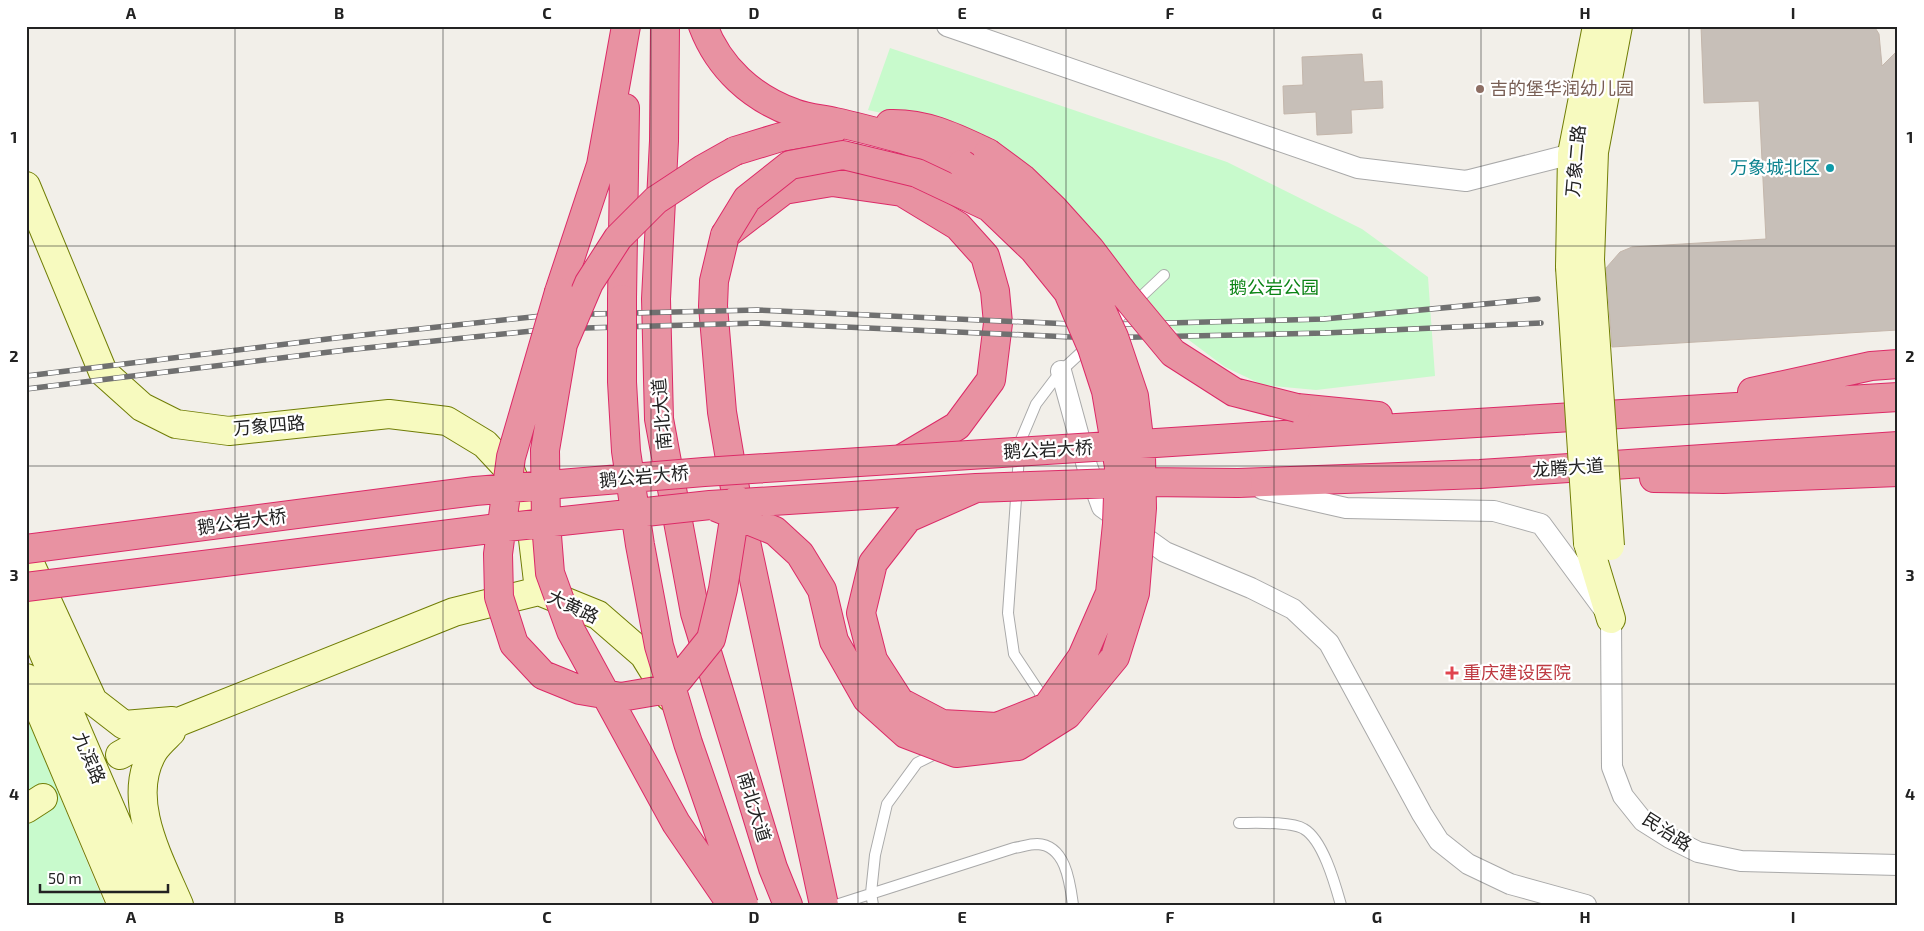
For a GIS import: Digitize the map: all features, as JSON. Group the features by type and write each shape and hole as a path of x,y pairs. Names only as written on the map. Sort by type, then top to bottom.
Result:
{"highway":[{"path":"626,26 601,165 559,292 511,458 498,554 499,597 514,644 543,675 580,690 621,697 662,690 678,680 711,639 723,589 737,500"},
{"path":"626,26 622,299 622,382 626,450 640,545 659,646 688,743 744,905"},
{"name":"南北大道","path":"665,26 664,141 656,299 659,419 695,613 773,868 788,905"},
{"path":"703,26 710,43 723,64 744,85 766,100 795,114 850,125 904,140 962,164 1016,202 1054,241 1091,287 1114,337 1134,396 1141,455 1142,508 1136,594 1115,657 1067,715 1018,746 956,753 906,734 867,699 834,641 822,590 800,554 775,531 710,505"},
{"path":"732,905 676,823 571,631 550,572 546,523 545,450 563,344 589,283 618,238 656,200 703,169 735,151 782,137 850,125 900,124 939,130 988,153 1023,179 1054,209 1090,250 1173,353 1234,392 1297,408 1464,425 1673,410 1898,397"},
{"path":"824,905 737,500 722,412 713,306 714,281 725,235 747,199 790,165 843,155 917,173 989,207 1034,250 1068,292 1092,348 1106,391 1119,467 1117,524 1110,594 1082,657 1046,707 997,727 942,724 900,702 873,660 861,613 873,563 908,518 976,488"},
{"path":"725,235 784,190 832,182 902,192 958,226 986,256 995,291 998,323 991,380 956,426 903,458"},
{"path":"1673,410 1871,366 1898,364"},
{"name":"鹅公岩大桥","path":"26,549 475,491 903,458 1464,425"},
{"name":"龙腾大道","path":"1238,484 1480,474 1898,446"},
{"path":"1480,474 1723,479 1898,472"},
{"name":"鹅公岩大桥","path":"26,587 490,529 710,505 976,488 1144,482 1238,484"}],"main road":[{"name":"万象二路","path":"1580,263 1572,154 1597,26"},
{"name":"万象二路","path":"1580,263 1594,152 1618,26"},
{"name":"万象四路","path":"26,186 103,372 142,407 176,424 229,431 388,414 447,421 485,444 511,472 531,522 539,591"},
{"path":"1580,263 1599,544 1610,619"},
{"path":"26,555 94,701 124,725 181,721"},
{"name":"大黄路","path":"181,721 454,612 539,591 598,615 644,655 681,715 752,905"},
{"name":"九滨路","path":"26,612 152,905"},
{"name":"九滨路","path":"26,678 122,905"},
{"path":"120,755 181,721"},
{"path":"179,905 147,828 141,783 153,751 181,721"}],"street":[{"path":"947,26 1358,168 1466,181 1572,154"},
{"path":"1061,371 1087,466 1102,507 1165,552 1250,588 1293,609 1329,643 1422,814 1439,841 1468,864 1510,884 1586,905"},
{"path":"1238,484 1346,508 1494,511 1541,524 1610,619"},
{"name":"民治路","path":"1610,619 1612,767 1623,796 1643,820 1670,838 1698,852 1741,861 1898,865"}],"lane":[{"path":"872,905 871,893 875,855 887,804 917,763 961,742 1017,739 1042,720 1040,693 1014,654 1008,613 1020,442 1036,404 1061,371 1164,275"},
{"path":"1239,823 1274,822 1304,828 1315,838 1332,873 1341,905"},
{"path":"836,905 1014,848 1037,844 1055,850 1068,871 1073,905"}],"green space":[{"name":"鹅公岩公园","path":"890,48 1227,162 1362,229 1428,277 1435,376 1316,390 1263,385 1225,367 1170,326 1066,203 992,138 868,110"},
{"path":"26,715 105,905 26,905"}],"building":[{"path":"1701,26 1874,26 1879,34 1882,66 1898,50 1898,330 1612,347 1606,268 1620,252 1632,247 1766,239 1759,101 1704,103"},
{"path":"1362,54 1364,82 1382,81 1383,108 1351,110 1352,133 1317,135 1316,112 1284,114 1283,86 1303,85 1302,57"}],"railway":[{"path":"26,376 344,337 551,315 757,310 1093,325 1324,319 1538,299"},
{"path":"26,389 346,350 551,329 757,323 1093,338 1325,333 1541,323"}],"place":[{"name":"吉的堡华润幼儿园","path":"1480,89"},
{"name":"万象城北区","path":"1830,168"},
{"name":"重庆建设医院","path":"1452,673"}]}
